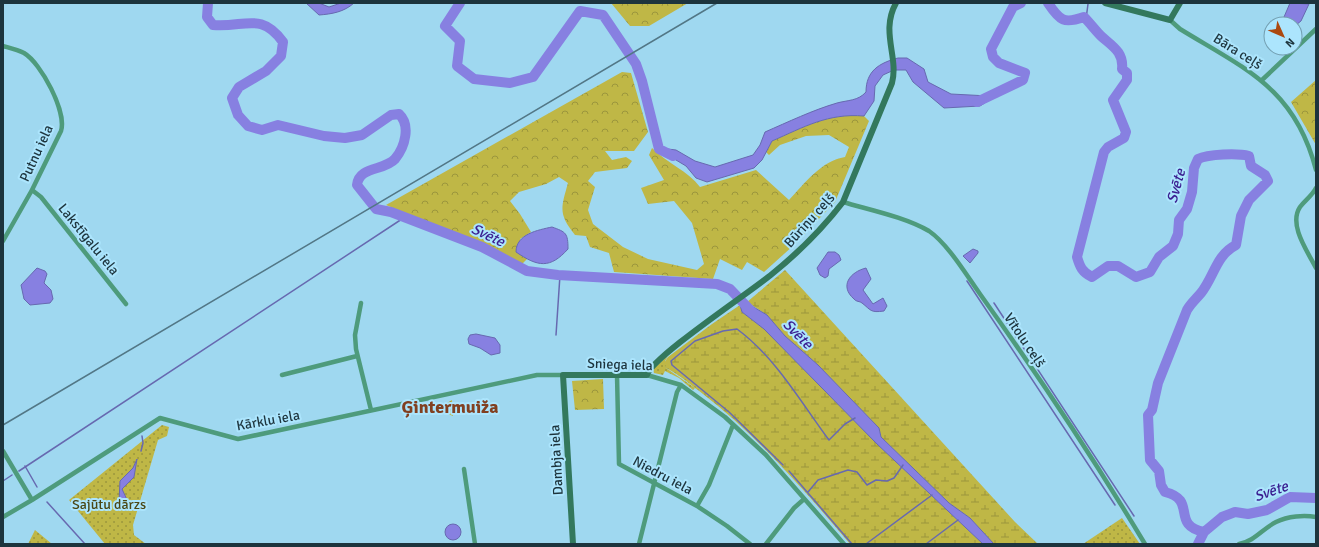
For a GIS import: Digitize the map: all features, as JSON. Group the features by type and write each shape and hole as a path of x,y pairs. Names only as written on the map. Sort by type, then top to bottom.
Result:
{"street":[{"name":"Būriņu ceļš","path":"647,375 652,366 744,296 794,254 843,202 892,83 894,75 891,53 890,19 896,3"},
{"name":"Bāra ceļš","path":"1105,3 1170,20 1180,29 1262,80 1280,98 1301,126 1316,170"},
{"path":"1170,20 1180,3"},
{"path":"1262,80 1316,29"},
{"name":"Putnu iela","path":"3,46 24,53 34,61 50,87 61,113 61,131 32,190 3,241"},
{"path":"1316,188 1300,207 1296,219 1299,234 1316,268"},
{"name":"Lakstīgalu iela","path":"32,190 41,197 126,304"},
{"name":"Vītolu ceļš","path":"843,202 910,223 924,229 930,232 947,250 1001,323 1115,494 1145,544"},
{"path":"361,303 355,335 357,356 371,410"},
{"path":"282,374 357,356"},
{"name":"Kārklu iela","path":"3,517 160,418 238,439 537,375 563,375"},
{"name":"Sniega iela","path":"563,375 647,375 681,384 733,425 766,455 803,500 844,544"},
{"name":"Dambja iela","path":"563,375 572,544"},
{"name":"Niedru iela","path":"617,375 619,464 697,506 727,526 750,544"},
{"path":"639,544 677,392 681,384"},
{"path":"697,506 709,485 733,425"},
{"path":"3,451 32,500"},
{"path":"464,469 475,544"},
{"path":"766,544 794,508 803,500"},
{"path":"1239,544 1255,538 1276,521 1300,515 1316,518"}],"green space":[{"path":"611,3 688,3 649,26 630,26"},
{"path":"622,72 631,73 648,132 634,151 605,151 612,160 626,157 632,161 627,168 595,172 588,181 595,187 588,210 593,224 623,247 648,259 697,270 704,264 692,223 674,201 648,204 641,188 664,180 649,155 652,148 690,176 700,187 756,170 789,200 807,180 821,168 836,159 845,157 849,147 829,135 806,136 780,145 769,155 766,152 772,141 816,122 828,119 864,116 869,121 835,202 794,245 764,272 747,262 742,270 720,259 713,279 614,272 609,253 590,247 586,236 575,235 566,222 562,210 568,183 559,177 546,184 519,192 510,201 531,232 520,239 523,257 528,258 522,264 503,254 386,205"},
{"path":"1316,80 1316,145 1291,102"},
{"path":"785,270 1015,522 1038,544 994,544 970,518 949,503 881,437 879,428 818,365 785,336 767,315 747,302"},
{"path":"740,305 742,312 764,329 877,444 983,544 850,544 781,465 762,446 724,411 681,377 666,368 664,363 668,357"},
{"path":"668,356 665,361 666,368 695,388 693,390 679,378 665,371 663,375 654,373 653,369"},
{"path":"603,379 604,409 575,410 572,381"},
{"path":"452,400 453,416 448,414 446,409 447,403"},
{"name":"Sajūtu dārzs","path":"162,425 169,427 167,436 158,440 133,525 134,535 146,544 105,544 69,500"},
{"path":"1122,518 1140,544 1083,544"},
{"path":"35,530 52,544 28,544"}],"shaded area":[{"path":"306,3 319,3 329,7 341,3 354,3 346,9 338,12 319,15"},
{"path":"1290,3 1309,4 1303,17 1284,16"},
{"path":"898,58 907,58 924,69 928,82 951,94 989,96 991,99 980,106 944,108 913,82 906,70 894,70 883,75 875,86 874,101 864,116 839,117 816,122 772,141 762,160 754,168 707,182 696,178 686,166 661,151 660,148 676,150 695,161 715,167 753,155 760,145 765,132 819,109 860,97 866,92 868,79 871,73 885,62"},
{"path":"552,227 560,230 567,236 568,249 555,260 544,264 537,263 516,252 517,246 524,237 534,231"},
{"path":"973,249 978,251 978,253 970,263 963,256"},
{"path":"828,252 835,252 839,255 841,260 829,269 828,276 825,278 820,275 817,268"},
{"path":"37,268 45,271 47,274 44,283 51,290 53,299 50,303 30,305 24,299 21,285"},
{"path":"866,268 871,279 863,290 873,304 883,298 887,306 884,311 876,312 871,310 861,302 855,300 847,289 848,280 851,276"},
{"path":"745,302 767,315 785,336 818,365 879,428 881,437 949,503 970,518 994,544 983,544 877,444 764,329 742,312 740,305"},
{"path":"476,334 495,338 500,345 500,353 491,355 480,348 469,344 468,339 470,335"},
{"path":"137,459 134,477 122,489 129,504 127,510 119,502 120,481 133,468"},
{"path":"450,524 456,524 461,529 459,538 456,540 450,540 445,535 445,529"}],"waterway":[{"name":"Svēte","path":"208,3 207,17 213,25 259,24 275,32 283,42 281,56 266,71 239,87 232,98 238,115 248,126 262,130 278,125 324,136 345,138 362,135 391,115 399,114 403,119 406,130 404,142 399,154 390,163 362,175 357,185 376,209 391,212 482,247 527,271 558,275 717,284 730,289 752,312"},
{"name":"Svēte","path":"460,3 445,26 460,41 457,66 474,79 510,83 533,77 580,11 603,15 636,64 642,81 659,149 673,156"},
{"name":"Svēte","path":"977,102 1023,80 1025,73 999,63 993,57 991,49 1013,7 1021,3"},
{"name":"Svēte","path":"1048,3 1056,14 1063,19 1072,20 1084,17 1101,36 1113,46 1121,58 1122,69 1127,73 1127,80 1113,100 1126,132 1124,138 1108,147 1104,152 1077,257 1080,266 1086,273 1092,277 1108,266 1118,266 1136,277 1150,272 1159,257 1173,246 1178,234 1179,220 1187,209 1192,192 1194,168 1198,159 1223,154 1249,156 1251,166 1265,175 1268,181 1249,200 1241,216 1236,245 1224,254 1205,287 1187,310 1158,383 1152,410 1148,415 1150,460 1159,471 1161,485 1165,492 1175,496 1180,501 1188,524 1194,529 1204,532 1222,517 1235,512 1248,514 1267,510 1290,497 1316,498"},
{"path":"1086,19 1088,4"},
{"path":"19,471 405,217"},
{"path":"556,335 560,275"},
{"path":"967,281 1115,505"},
{"path":"994,303 1134,516"},
{"path":"783,465 729,412 672,365 671,361 695,341 723,331 737,329 751,340 776,367 829,440 845,424 855,418"},
{"path":"141,451 143,443 142,436"},
{"path":"808,492 818,480 848,470 857,472 867,485 876,480 887,481 894,478 903,465"},
{"path":"25,466 37,487"},
{"path":"789,471 852,544"},
{"path":"3,481 12,475"},
{"path":"866,544 932,495"},
{"path":"47,502 85,544"},
{"path":"926,544 958,520"},
{"path":"1198,544 1204,532"}],"railway":[{"path":"3,425 717,3"}],"district":[{"name":"Ģintermuiža","path":"450,407"}]}
